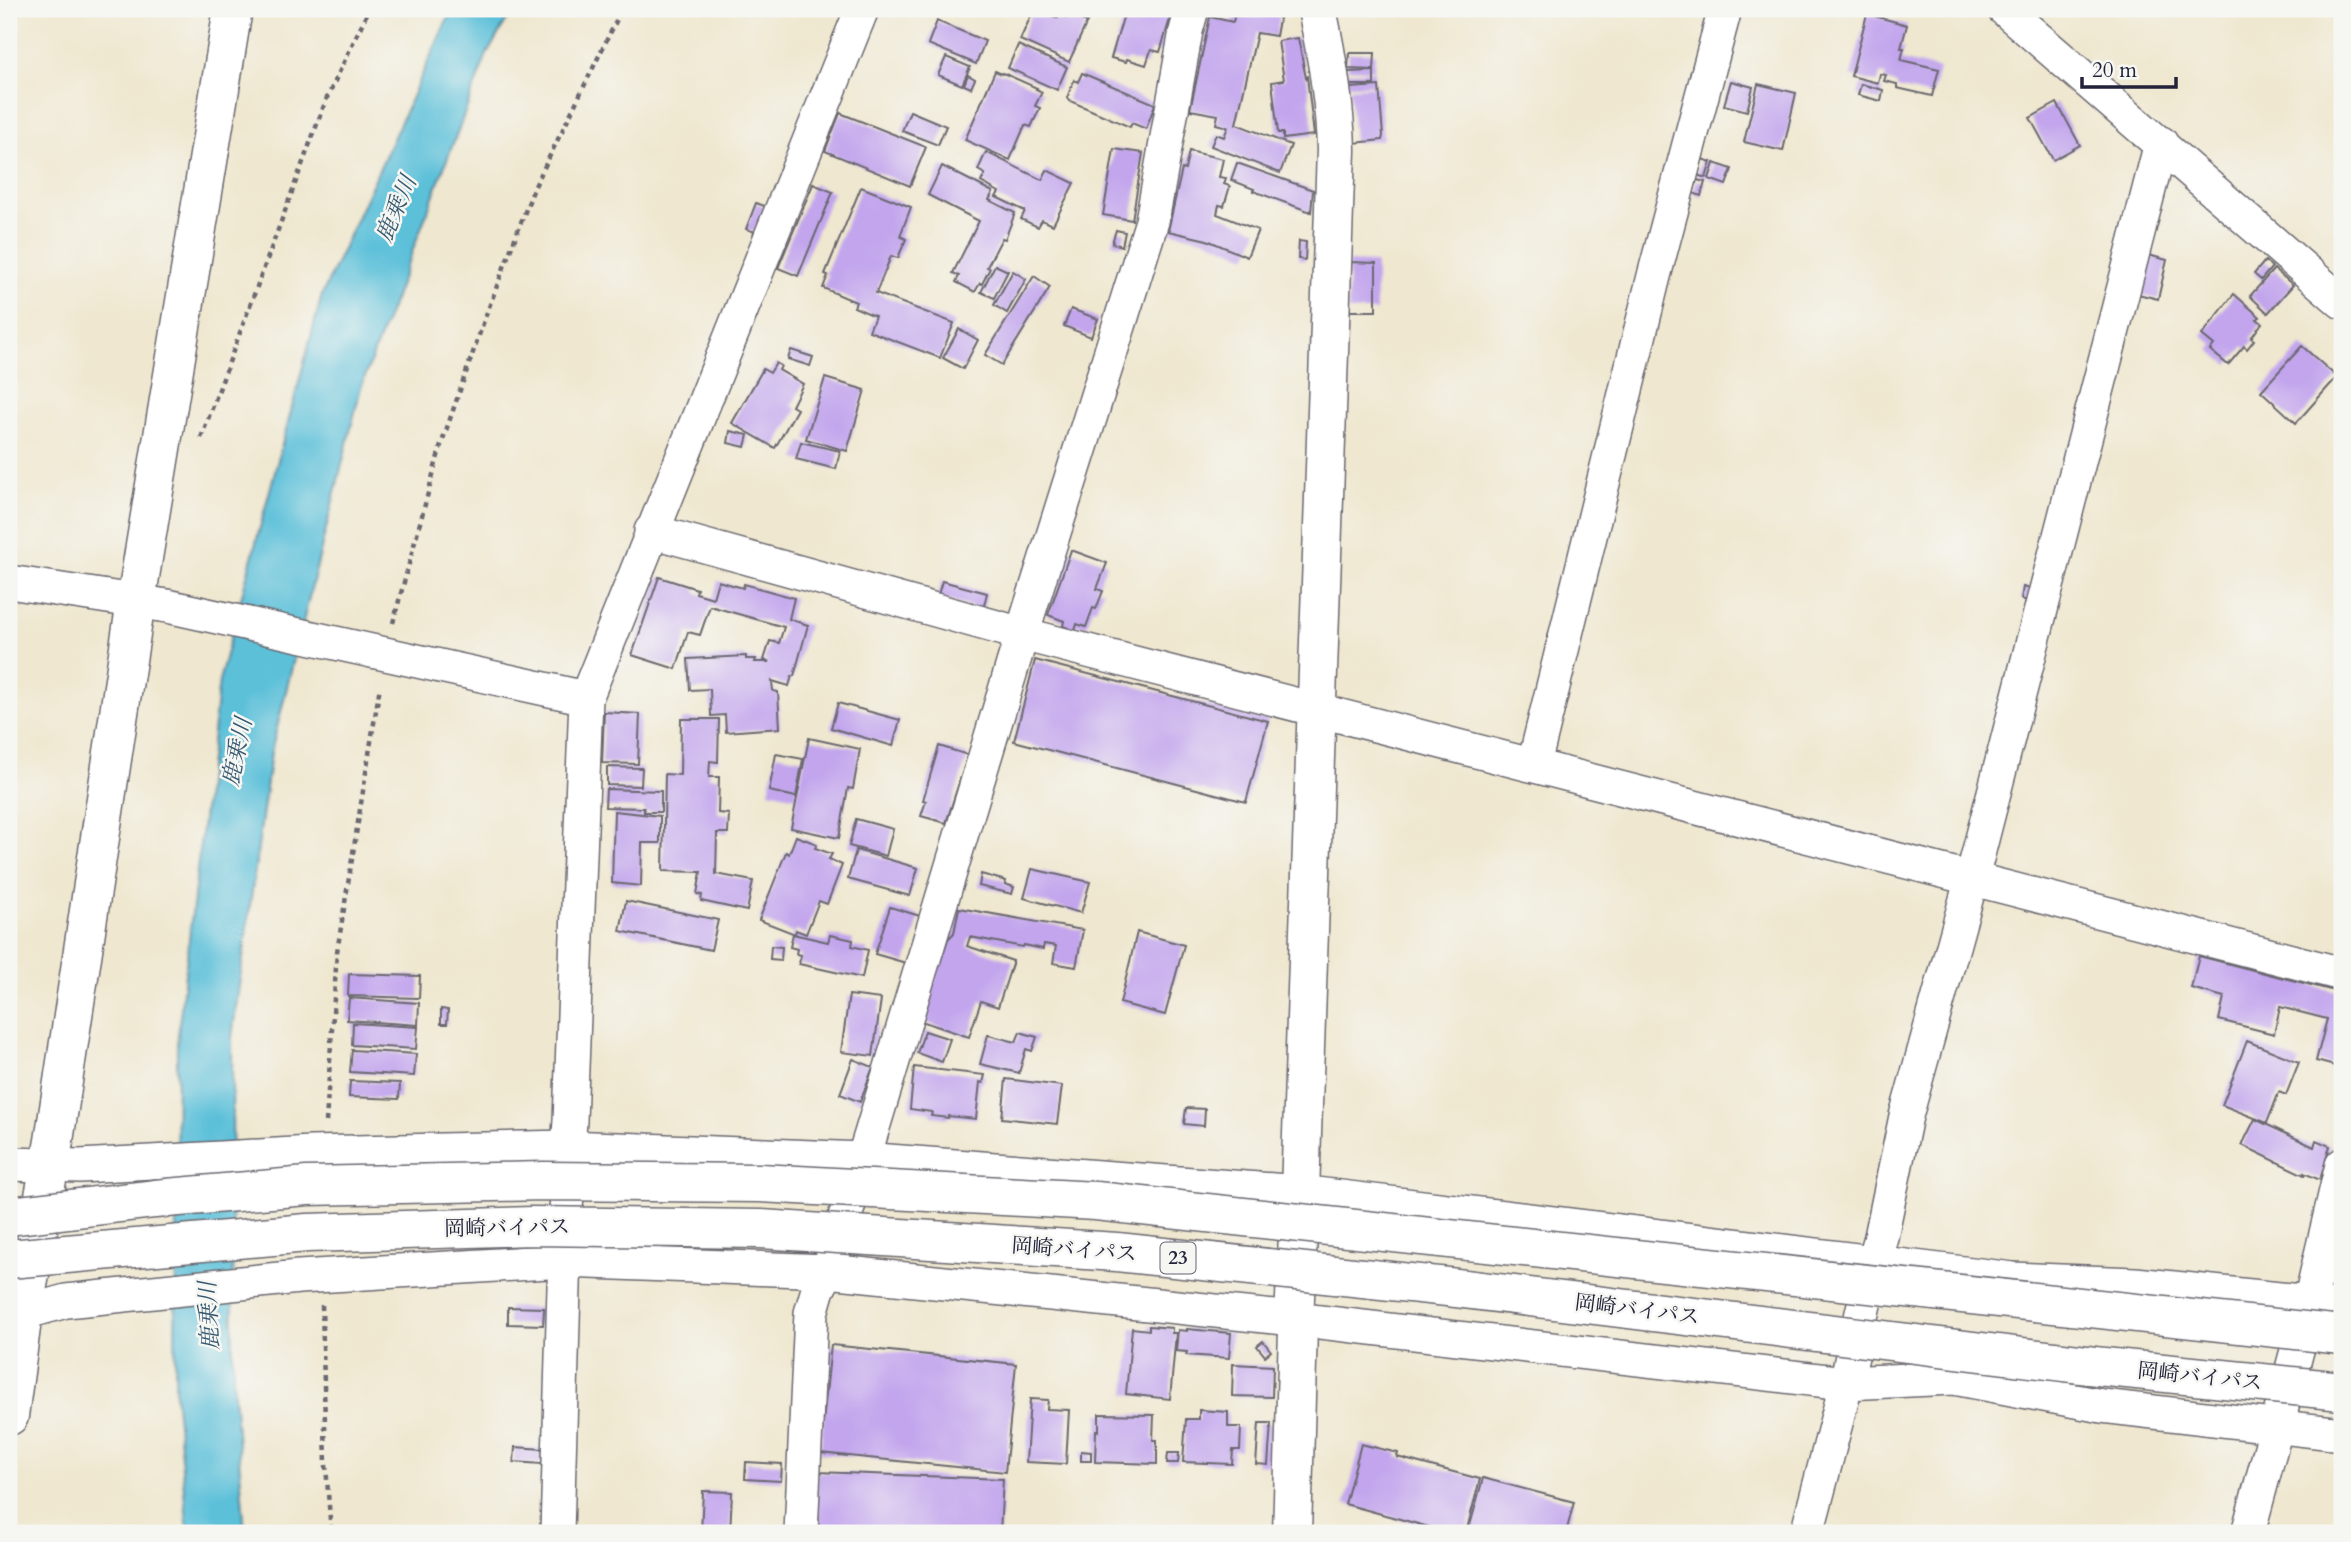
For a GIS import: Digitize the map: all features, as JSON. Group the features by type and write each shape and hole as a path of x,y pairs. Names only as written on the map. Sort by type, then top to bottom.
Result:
{"main road":[{"path":"9,1416 16,1315 65,1166 151,604 233,9"},
{"path":"1292,1533 1297,1329 1294,1319 1336,150 1335,116 1317,9"},
{"name":"23","path":"9,1216 155,1199 307,1186 544,1181 774,1183 1096,1201 2342,1335"},
{"name":"岡崎バイパス","path":"9,1259 307,1233 531,1226 761,1229 1117,1252 1448,1287 2082,1364 2342,1391"}],"street":[{"path":"557,1533 564,1261 586,698 862,9"},
{"path":"801,1533 810,1323 818,1289 828,1271 1022,634 1152,221 1192,9"},
{"path":"1534,764 1654,276 1725,9"},
{"path":"2004,9 2342,302"},
{"path":"1807,1533 1881,1237 1906,1116 1972,878 2161,143"},
{"path":"651,531 1022,634 2342,974"},
{"path":"9,582 151,604 586,698"},
{"path":"9,1164 65,1166 317,1153 568,1147 863,1159 1300,1192 2013,1279 2135,1283 2310,1302 2342,1309"},
{"path":"2248,1533 2310,1302 2342,1165"},
{"path":"16,1315 66,1301 310,1277 564,1261 828,1271 1294,1319 1845,1383 1954,1378 2102,1406 2342,1434"}],"path":[{"path":"197,448 326,100 369,9"},
{"path":"317,1153 337,952 374,652 440,445 534,188 622,9"},
{"path":"310,1277 331,1533"}],"water":[{"name":"鹿乗川","path":"452,9 513,9 487,54 361,387 271,752 232,1037 233,1381 245,1533 188,1533 175,1392 177,1043 219,681 322,295"}],"building":[{"path":"1034,9 1058,18 1059,14 1068,18 1069,15 1087,22 1069,62 1020,40"},
{"path":"1141,9 1173,9 1160,52 1151,50 1146,65 1127,59 1126,62 1111,58 1125,11 1139,16"},
{"path":"1236,9 1281,9 1276,36 1257,33 1236,124 1291,145 1280,173 1211,146 1216,134 1224,137 1228,127 1216,124 1218,115 1190,110 1210,17 1233,22"},
{"path":"1867,14 1907,25 1901,60 1939,69 1932,96 1897,88 1897,84 1884,81 1886,75 1880,74 1878,83 1851,76"},
{"path":"937,21 985,41 976,64 928,44"},
{"path":"1298,38 1307,77 1314,135 1283,139 1283,133 1278,133 1272,82 1284,80 1278,41"},
{"path":"1018,45 1067,67 1057,90 1008,68"},
{"path":"1349,53 1375,53 1374,70 1348,69"},
{"path":"946,57 970,67 962,85 938,75"},
{"path":"995,71 1042,92 1035,106 1040,108 1031,127 1025,125 1010,160 965,140"},
{"path":"1374,71 1374,85 1348,85 1348,72"},
{"path":"1082,73 1155,104 1146,129 1132,123 1130,127 1070,101 1067,98 1074,80 1078,82"},
{"path":"968,75 975,79 971,88 964,85"},
{"path":"1731,81 1753,87 1747,111 1724,105"},
{"path":"1758,84 1796,93 1783,151 1744,142"},
{"path":"1861,84 1883,90 1881,101 1858,95"},
{"path":"1379,86 1382,140 1354,143 1350,88"},
{"path":"2057,103 2080,145 2053,160 2030,118"},
{"path":"910,111 946,126 938,145 902,131"},
{"path":"840,113 926,147 910,186 825,151"},
{"path":"1114,149 1143,153 1132,220 1103,215"},
{"path":"1189,151 1223,159 1219,177 1226,178 1224,184 1230,186 1224,206 1219,205 1217,214 1258,230 1247,257 1207,240 1168,231 1182,169 1185,170"},
{"path":"986,152 1042,180 1047,170 1074,183 1053,225 1042,220 1038,227 1021,219 1025,211 996,197 999,192 981,182 985,174 978,170"},
{"path":"1702,159 1711,162 1706,178 1697,175"},
{"path":"1237,163 1313,190 1311,212 1231,180"},
{"path":"1714,163 1732,169 1726,185 1709,179"},
{"path":"942,166 993,192 989,200 1015,213 1005,239 1002,238 987,267 990,268 982,284 980,283 975,292 956,282 959,276 953,273 979,221 928,195"},
{"path":"1697,180 1705,182 1701,196 1693,193"},
{"path":"813,184 833,192 798,276 778,268"},
{"path":"861,187 911,207 900,236 906,239 898,258 891,256 876,293 954,323 940,358 869,331 875,316 854,307 856,302 823,288 828,275 825,274"},
{"path":"756,203 765,206 755,232 746,229"},
{"path":"1116,230 1125,232 1122,246 1112,243"},
{"path":"1299,241 1306,242 1305,260 1298,259"},
{"path":"2144,254 2167,260 2158,299 2134,293"},
{"path":"2265,261 2272,267 2261,280 2254,274"},
{"path":"1349,262 1376,263 1376,311 1348,311"},
{"path":"995,265 1008,271 994,298 981,292"},
{"path":"2274,269 2293,285 2268,313 2250,296"},
{"path":"1013,271 1026,279 1007,313 994,305"},
{"path":"1034,276 1050,287 1002,365 985,355"},
{"path":"2234,294 2260,317 2257,319 2262,323 2247,349 2244,346 2228,365 2210,350 2214,345 2202,335"},
{"path":"1071,309 1098,319 1091,337 1064,326"},
{"path":"959,329 978,340 963,369 943,358"},
{"path":"2302,346 2337,377 2296,423 2261,391"},
{"path":"791,350 813,357 810,366 788,359"},
{"path":"776,363 781,366 779,370 803,384 792,406 797,409 775,448 732,423 763,369 770,373"},
{"path":"825,378 865,390 847,451 806,439"},
{"path":"730,431 748,435 745,447 728,443"},
{"path":"801,442 840,451 836,469 796,459"},
{"path":"1071,550 1107,563 1097,589 1103,591 1096,609 1093,608 1086,627 1077,624 1075,631 1063,626 1064,621 1048,615"},
{"path":"659,577 697,589 696,593 713,598 718,581 743,588 744,584 794,598 789,619 808,625 789,686 772,681 773,691 778,692 780,728 726,732 725,715 711,716 710,689 690,690 688,659 746,656 746,659 756,659 755,662 770,662 764,660 770,641 779,643 784,627 710,606 700,635 688,632 676,669 632,655"},
{"path":"942,581 987,593 983,610 937,598"},
{"path":"2023,587 2031,589 2028,601 2021,599"},
{"path":"1035,660 1268,721 1246,802 1014,741"},
{"path":"838,703 900,720 893,746 831,728"},
{"path":"604,712 640,714 638,764 602,763"},
{"path":"681,719 719,719 718,762 710,761 709,777 719,777 718,813 729,814 728,833 717,833 716,874 753,881 747,911 701,901 702,895 697,894 701,872 663,871 665,774 680,775"},
{"path":"809,738 860,749 853,789 848,788 839,838 791,828"},
{"path":"939,746 968,755 946,823 921,816"},
{"path":"776,754 803,759 796,797 769,791"},
{"path":"607,767 642,768 641,786 607,785"},
{"path":"606,789 661,791 661,812 644,812 644,808 605,807"},
{"path":"614,811 660,816 660,843 642,843 641,886 612,883"},
{"path":"856,819 893,829 886,856 849,846"},
{"path":"796,836 817,844 815,848 832,854 829,859 842,865 827,904 819,901 806,934 796,930 795,934 759,920 786,852 789,854"},
{"path":"856,850 918,868 910,896 848,879"},
{"path":"1032,869 1090,882 1081,913 1024,898"},
{"path":"981,874 1006,881 1005,884 1014,887 1012,894 979,886"},
{"path":"626,901 718,920 711,950 620,931"},
{"path":"890,907 920,916 906,963 875,954"},
{"path":"959,908 1083,930 1076,967 1053,963 1056,946 1044,944 1043,949 1023,947 970,937 967,946 1013,961 998,1007 981,1001 969,1037 921,1021 948,939 954,933"},
{"path":"1137,932 1184,945 1165,1015 1120,1003"},
{"path":"793,934 828,942 830,935 853,940 852,946 868,950 862,978 799,964 801,955 796,954 797,949 790,947"},
{"path":"771,946 782,947 781,960 770,959"},
{"path":"2199,956 2342,993 2342,1068 2316,1061 2327,1019 2280,1007 2274,1034 2219,1020 2224,997 2191,988"},
{"path":"349,974 420,976 419,998 348,996"},
{"path":"849,995 881,999 873,1056 841,1052"},
{"path":"349,998 419,1003 418,1025 347,1020"},
{"path":"441,1009 448,1010 447,1024 441,1024"},
{"path":"353,1023 418,1027 416,1049 352,1045"},
{"path":"925,1031 950,1039 942,1062 917,1053"},
{"path":"1020,1032 1037,1037 1032,1051 1026,1049 1019,1073 980,1064 988,1035 1016,1042"},
{"path":"2247,1041 2299,1062 2286,1095 2279,1092 2267,1123 2222,1105"},
{"path":"352,1050 416,1054 414,1076 350,1072"},
{"path":"853,1059 873,1067 860,1102 840,1094"},
{"path":"914,1067 985,1075 983,1083 980,1082 976,1119 931,1116 932,1112 910,1109"},
{"path":"1006,1079 1062,1086 1057,1124 1002,1118"},
{"path":"350,1081 400,1083 399,1099 349,1097"},
{"path":"1186,1108 1205,1109 1204,1126 1184,1124"},
{"path":"2255,1119 2314,1147 2316,1140 2330,1146 2320,1180 2242,1145"},
{"path":"508,1307 544,1308 543,1325 508,1324"},
{"path":"1149,1326 1172,1328 1172,1333 1176,1333 1170,1399 1126,1394 1132,1328 1149,1330"},
{"path":"1178,1330 1231,1333 1229,1358 1186,1355 1187,1352 1176,1351"},
{"path":"1263,1341 1271,1351 1265,1356 1257,1346"},
{"path":"831,1345 1016,1364 1005,1472 820,1453"},
{"path":"1233,1364 1273,1366 1272,1397 1232,1396"},
{"path":"1030,1399 1048,1400 1047,1409 1069,1410 1066,1464 1026,1462"},
{"path":"1199,1410 1228,1412 1228,1427 1241,1427 1240,1450 1233,1450 1232,1464 1183,1462 1186,1419 1199,1419"},
{"path":"1099,1414 1154,1415 1153,1440 1157,1440 1157,1464 1095,1462"},
{"path":"1259,1423 1271,1423 1268,1465 1256,1464"},
{"path":"1361,1444 1398,1453 1397,1457 1480,1479 1466,1533 1451,1533 1345,1504"},
{"path":"515,1447 543,1449 542,1464 514,1462"},
{"path":"1081,1451 1091,1452 1091,1461 1081,1461"},
{"path":"1168,1453 1179,1453 1178,1463 1167,1463"},
{"path":"746,1462 782,1464 781,1481 745,1479"},
{"path":"817,1472 1003,1479 1000,1533 814,1533"},
{"path":"1483,1478 1574,1502 1566,1533 1468,1533"},
{"path":"703,1491 732,1492 730,1533 701,1533"},
{"path":"1317,1530 1352,1531 1352,1533 1316,1533"}]}
